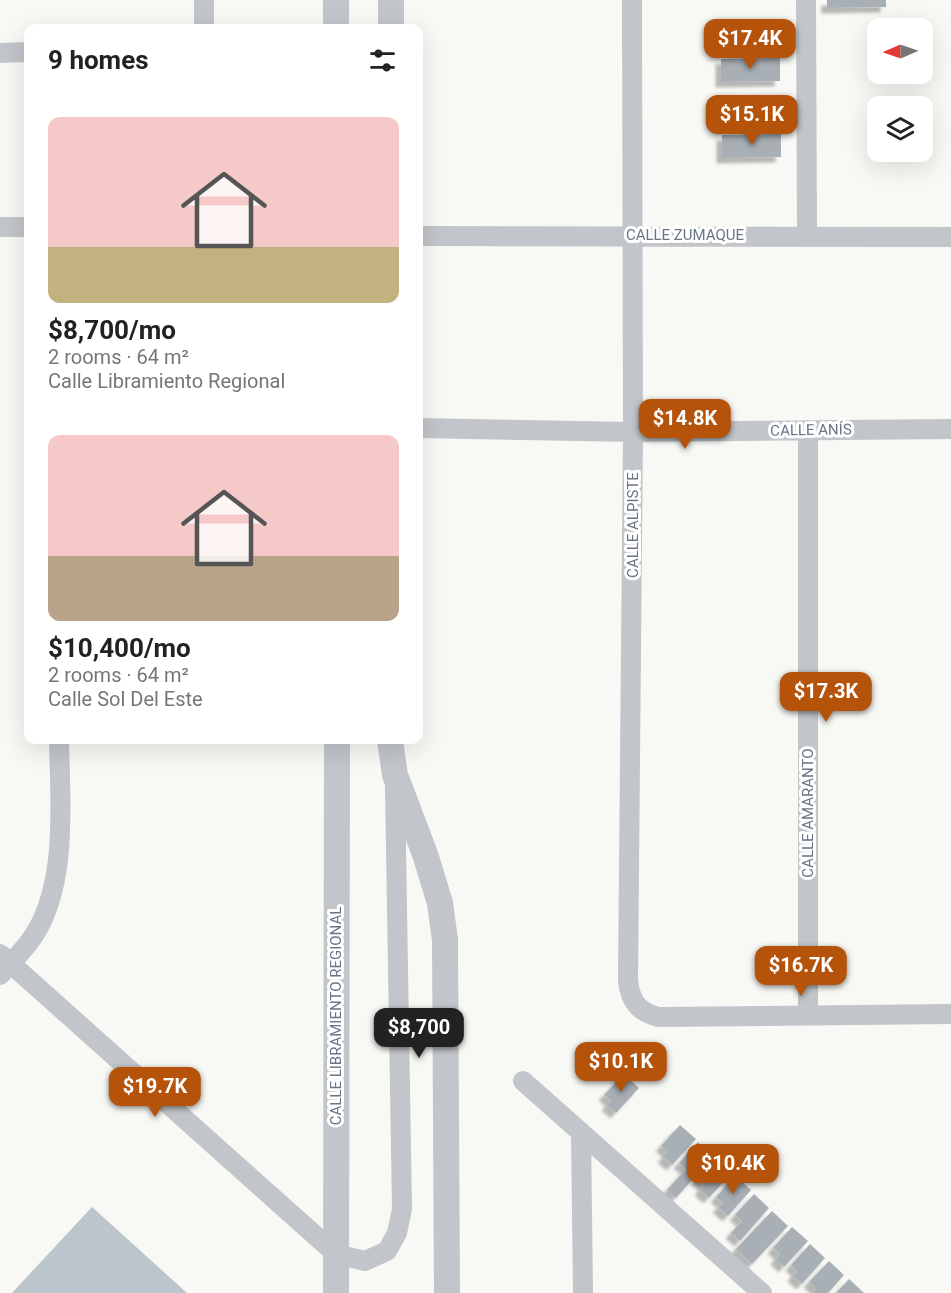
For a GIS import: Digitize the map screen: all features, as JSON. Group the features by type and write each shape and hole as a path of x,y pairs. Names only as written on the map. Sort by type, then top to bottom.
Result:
{"street":[{"path":"204,0 204,24"},
{"path":"336,0 336,24"},
{"path":"391,0 391,24"},
{"name":"CALLE ALPISTE","path":"632,0 633,432 629,994 641,1010 659,1017 808,1015"},
{"path":"806,0 807,236"},
{"path":"0,53 24,52"},
{"path":"0,227 24,227"},
{"name":"CALLE ZUMAQUE","path":"423,236 951,237"},
{"name":"CALLE ANÍS","path":"423,428 633,432 951,429"},
{"name":"CALLE AMARANTO","path":"808,430 808,1015"},
{"path":"59,744 58,851 54,885 45,915 31,940 3,964 336,1254 365,1261 387,1251 397,1233 402,1209 395,775 391,744"},
{"name":"CALLE LIBRAMIENTO REGIONAL","path":"336,1293 337,744"},
{"path":"395,775 434,883 440,903 445,940 447,1293"},
{"path":"808,1015 951,1014"},
{"path":"523,1081 762,1293"},
{"path":"581,1132 583,1293"}],"shaded area":[{"path":"92,1207 187,1293 12,1293"}],"building":[{"path":"827,0 886,0 886,7 827,8"},
{"path":"780,58 780,81 721,82 721,59"},
{"path":"781,134 781,157 722,158 722,135"},
{"path":"624,1074 639,1088 616,1113 607,1105 611,1101 604,1095"},
{"path":"680,1125 696,1139 672,1165 663,1157 668,1152 661,1146"},
{"path":"698,1142 713,1156 676,1198 667,1190 686,1169 679,1163"},
{"path":"716,1158 732,1172 709,1198 700,1190 704,1185 697,1179"},
{"path":"735,1176 751,1190 728,1216 718,1207 723,1203 716,1197"},
{"path":"754,1194 769,1208 740,1241 731,1233 742,1221 735,1215"},
{"path":"772,1211 788,1226 752,1264 736,1249"},
{"path":"792,1227 808,1241 784,1267 776,1259 780,1254 773,1248"},
{"path":"810,1244 825,1258 802,1284 793,1276 797,1271 791,1265"},
{"path":"829,1261 844,1275 828,1293 812,1293 816,1288 809,1282"},
{"path":"849,1279 864,1293 836,1293"}]}
